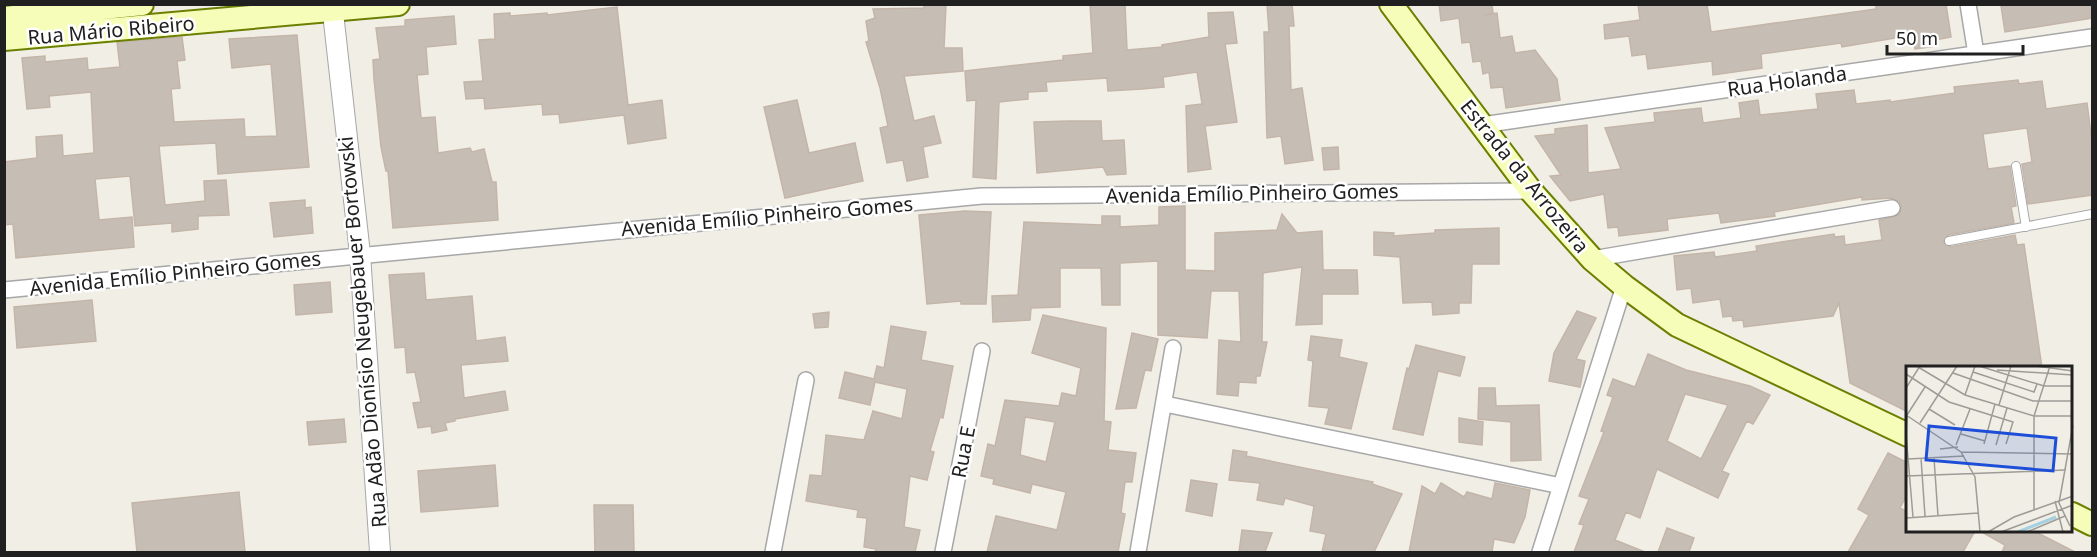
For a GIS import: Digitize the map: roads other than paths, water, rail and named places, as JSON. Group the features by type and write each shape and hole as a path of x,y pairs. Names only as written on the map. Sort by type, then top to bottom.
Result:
{"main road":[{"name":"Rua Mário Ribeiro","path":"4,18 142,4"},
{"name":"Rua Mário Ribeiro","path":"4,39 332,8 398,4"},
{"name":"Estrada da Arrozeira","path":"1391,4 1532,191 1592,259 1624,286 1677,325 1906,434"},
{"path":"2073,514 2092,524"}],"street":[{"path":"1968,4 1976,54"},
{"name":"Rua Adão Dionísio Neugebauer Bortowski","path":"332,8 360,254 380,552"},
{"name":"Rua Holanda","path":"1482,125 2092,37"},
{"name":"Avenida Emílio Pinheiro Gomes","path":"4,290 982,196 1532,191"},
{"path":"1592,259 1892,208"},
{"path":"1540,552 1624,286"},
{"path":"1138,552 1173,348"},
{"name":"Rua E","path":"944,552 982,351"},
{"path":"774,552 806,380"},
{"path":"1165,404 1561,486"}],"lane":[{"path":"2016,166 2026,227"},
{"path":"1949,241 2092,214"}]}
